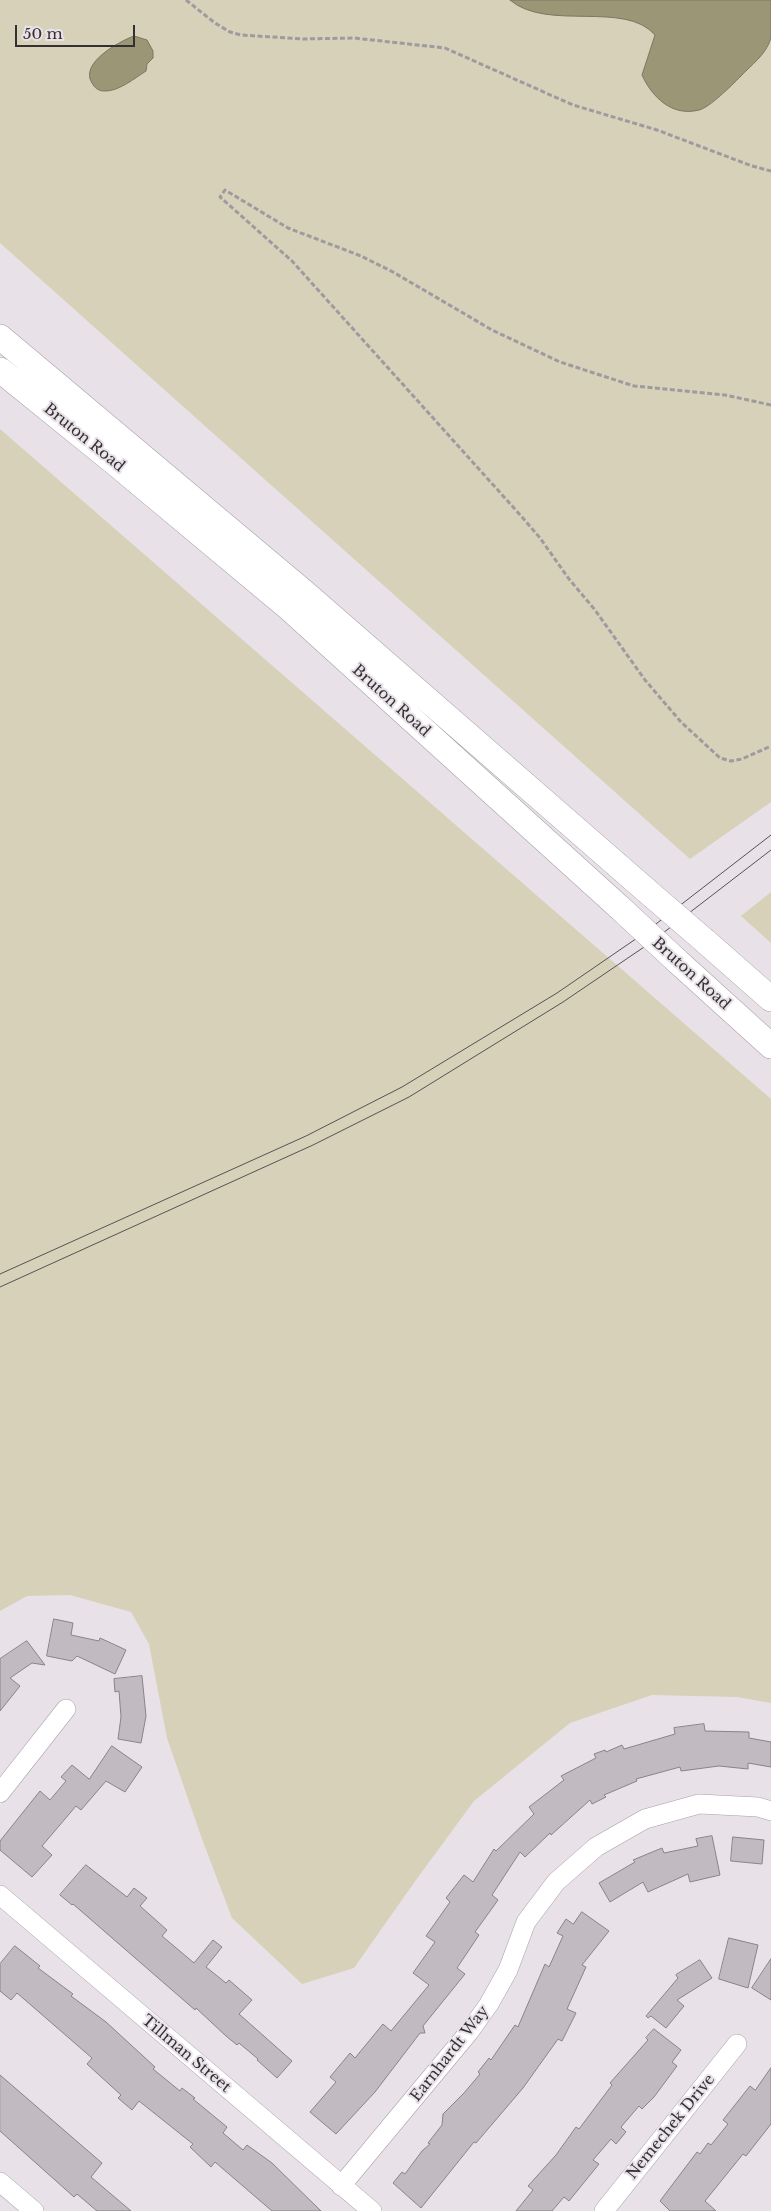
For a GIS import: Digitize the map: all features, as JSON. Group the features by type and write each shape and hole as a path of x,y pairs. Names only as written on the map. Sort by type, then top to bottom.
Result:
{"main road":[{"name":"Bruton Road","path":"0,337 122,454 290,609 771,1046"},
{"name":"Bruton Road","path":"0,370 122,454 305,593 771,1000"}],"street":[{"path":"0,1793 66,1709"},
{"name":"Earnhardt Way","path":"342,2186 469,2032 489,2004 508,1970 526,1922 556,1882 596,1847 645,1819 699,1804 758,1807 771,1811"},
{"name":"Tillman Street","path":"0,1895 372,2211"},
{"name":"Nemechek Drive","path":"604,2211 737,2044"},
{"path":"0,2182 34,2211"}],"path":[{"path":"186,0 215,23 241,35 303,39 354,38 445,48 573,105 657,130 752,166 771,171"},
{"path":"771,405 725,395 634,386 560,362 492,330 393,272 361,256 288,228 225,190 220,197 292,261 522,517 540,538 569,580 595,610 645,680 681,722 720,758 731,761 742,759 771,746"}],"shaded area":[{"path":"0,0 771,0 771,802 690,859 0,243"},
{"path":"510,0 771,0 771,38 766,50 758,59 714,101 699,110 680,111 657,98 642,75 655,35 642,25 625,19 544,14 526,9"},
{"path":"134,36 147,40 153,51 153,58 147,64 146,71 115,89 104,91 96,88 89,75 96,61 111,48"},
{"path":"0,429 771,1099 771,1703 737,1697 652,1695 570,1723 474,1801 354,1968 302,1984 232,1918 167,1738 149,1644 131,1612 70,1595 27,1596 0,1611"},
{"path":"771,892 771,943 741,916"}],"building":[{"path":"54,1619 73,1623 71,1635 99,1641 100,1638 126,1650 115,1674 77,1656 72,1661 47,1656"},
{"path":"27,1641 45,1665 32,1663 10,1678 20,1686 0,1711 0,1659"},
{"path":"142,1676 146,1716 141,1743 118,1739 121,1717 119,1691 115,1692 114,1679"},
{"path":"704,1724 705,1731 749,1732 749,1738 771,1742 771,1767 748,1763 748,1769 719,1766 681,1771 680,1767 636,1779 637,1781 604,1795 606,1797 592,1804 590,1800 551,1835 550,1833 525,1857 520,1852 492,1895 498,1900 475,1932 479,1935 457,1968 465,1974 423,2026 425,2033 420,2033 375,2092 336,2134 310,2112 336,2082 330,2077 350,2053 355,2058 383,2024 391,2031 429,1985 413,1973 435,1942 426,1936 450,1902 446,1898 464,1875 473,1882 494,1849 496,1851 534,1814 529,1807 564,1780 561,1776 596,1758 594,1754 605,1750 606,1752 622,1745 624,1749 675,1734 674,1728"},
{"path":"112,1746 142,1767 125,1792 106,1781 81,1810 76,1806 42,1846 52,1855 32,1877 0,1850 0,1841 40,1791 50,1800 66,1781 61,1777 72,1765 89,1779"},
{"path":"712,1836 720,1875 690,1882 688,1874 648,1892 643,1882 610,1902 599,1883 635,1862 633,1860 662,1848 664,1853 698,1846 696,1839"},
{"path":"733,1837 764,1840 762,1864 731,1861"},
{"path":"86,1865 127,1897 134,1888 147,1898 140,1906 167,1930 162,1936 194,1963 213,1940 222,1947 206,1967 226,1983 229,1980 252,2000 239,2014 292,2061 277,2078 258,2059 239,2043 237,2045 226,2036 196,2008 195,2010 73,1904 60,1895"},
{"path":"582,1912 609,1931 582,1965 586,1967 567,2009 576,2013 562,2041 558,2039 523,2088 476,2143 474,2142 421,2208 393,2183 402,2172 405,2174 422,2151 430,2144 428,2143 442,2125 443,2114 480,2074 478,2072 489,2058 491,2060 515,2025 518,2027 545,1964 549,1967 563,1936 557,1933 566,1919 573,1924"},
{"path":"729,1938 758,1945 748,1988 719,1979"},
{"path":"15,1946 40,1966 38,1968 73,1994 71,1996 106,2022 155,2067 153,2069 180,2091 182,2088 195,2098 193,2099 227,2127 223,2133 243,2150 247,2145 272,2163 321,2211 272,2211 215,2162 211,2167 190,2147 193,2144 139,2101 132,2110 118,2098 121,2095 87,2064 92,2058 17,1993 11,2000 0,1991 0,1964"},
{"path":"771,1959 771,2000 752,1988"},
{"path":"700,1960 712,1978 677,2000 684,2006 666,2028 651,2016 648,2018 646,2016 678,1978 676,1975"},
{"path":"654,2029 681,2050 672,2062 677,2066 654,2097 642,2109 639,2106 621,2127 626,2132 616,2144 611,2139 593,2160 599,2164 569,2201 564,2197 552,2211 516,2211 533,2190 528,2186 556,2155 576,2127 579,2129 612,2085 610,2083 648,2040 646,2038"},
{"path":"771,2068 771,2124 746,2156 743,2154 705,2201 716,2211 670,2211 660,2201 697,2152 700,2154 708,2143 711,2145 728,2124 723,2120 750,2086 755,2090"},
{"path":"0,2075 102,2163 91,2177 131,2211 97,2211 77,2194 74,2197 0,2131"}],"tram line":[{"path":"0,1274 306,1136 402,1087 557,993 643,934 771,835"},
{"path":"0,1287 313,1145 409,1097 563,1002 650,943 771,850"}]}
